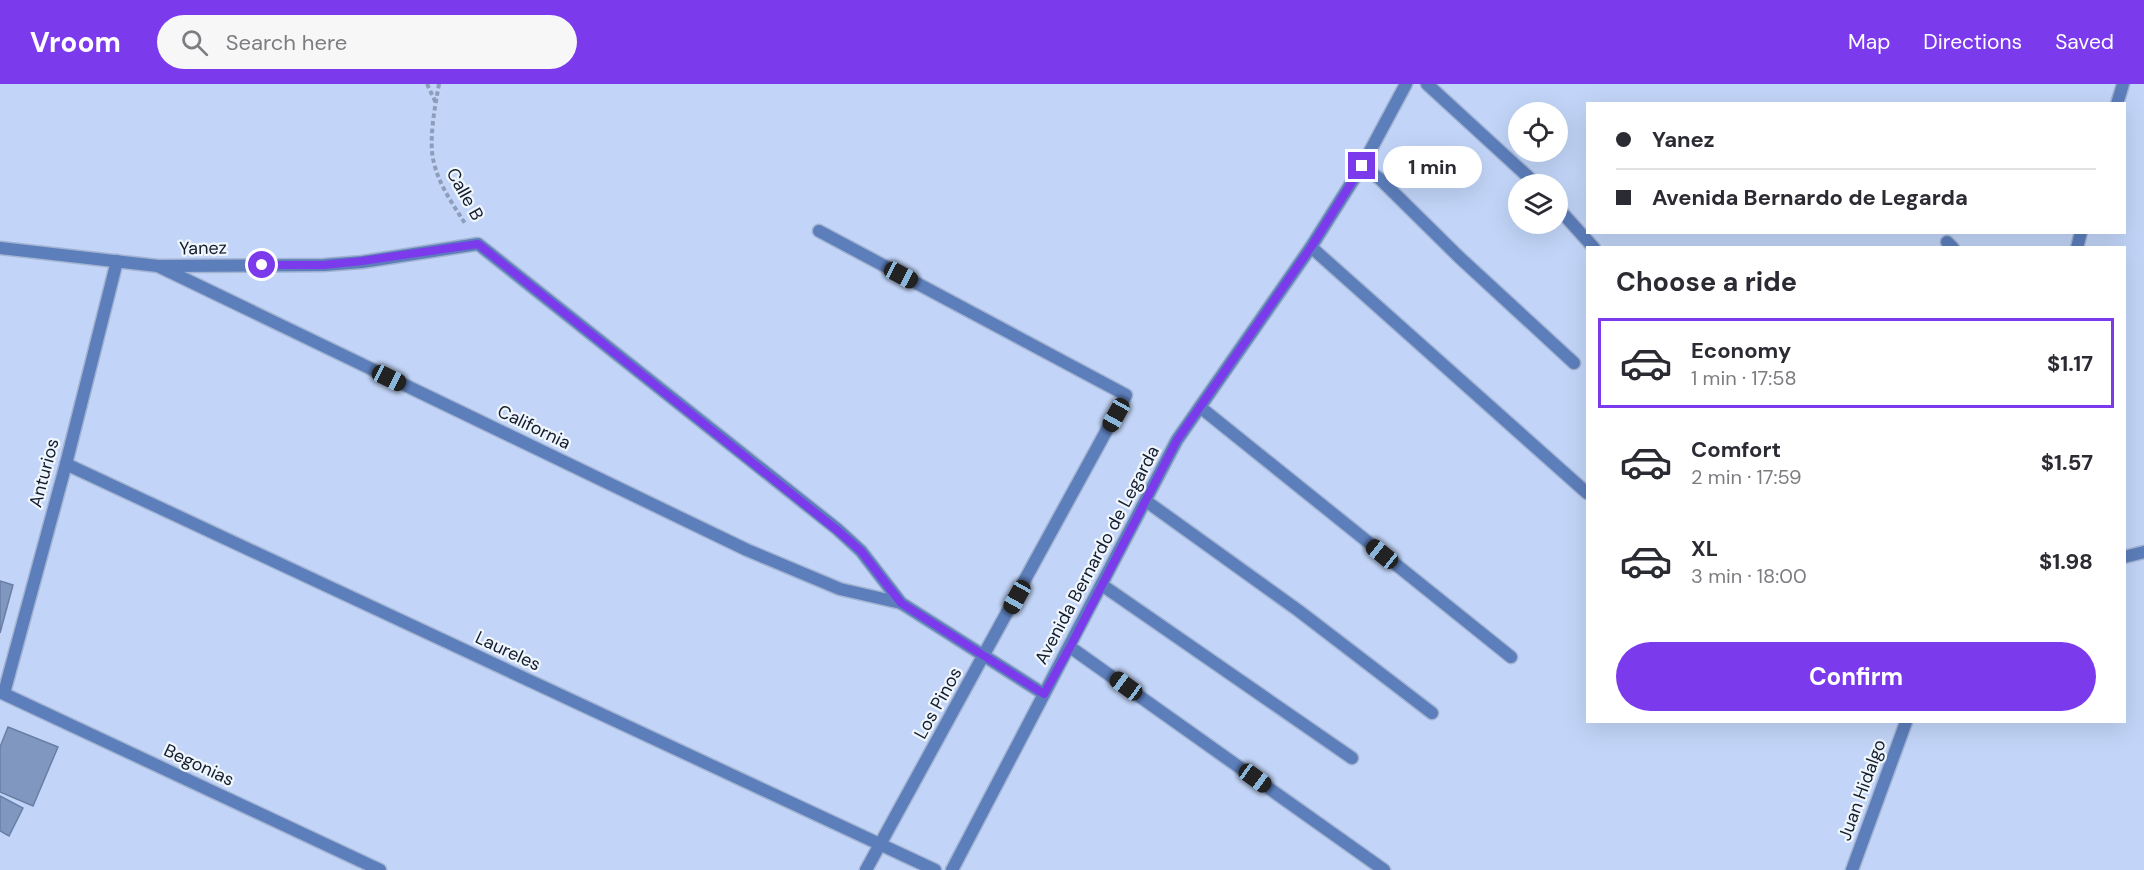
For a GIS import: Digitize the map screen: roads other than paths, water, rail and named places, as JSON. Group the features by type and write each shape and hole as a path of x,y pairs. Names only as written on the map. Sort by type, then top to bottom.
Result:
{"street":[{"name":"Avenida Bernardo de Legarda","path":"952,870 1177,440 1311,247 1362,166 1406,84"},
{"path":"1427,84 1525,174"},
{"path":"2118,102 2122,84"},
{"path":"1362,166 1380,179 1459,257 1574,363"},
{"path":"1568,219 1592,246"},
{"name":"Los Pinos","path":"819,231 1126,395 866,870"},
{"name":"Yanez","path":"0,248 158,266 324,265 478,244 837,530 867,558 901,603"},
{"path":"1311,247 1586,492"},
{"name":"Anturios","path":"2,692 66,464 117,261"},
{"name":"California","path":"158,266 747,550 840,590 901,603"},
{"path":"1200,407 1512,657"},
{"name":"Laureles","path":"66,464 935,870"},
{"path":"1146,501 1299,612 1432,713"},
{"path":"2126,556 2144,552"},
{"path":"1102,585 1352,758"},
{"path":"901,603 1044,694"},
{"path":"1070,647 1384,870"},
{"name":"Begonias","path":"2,692 380,870"},
{"name":"Juan Hidalgo","path":"1852,870 1906,723"}]}
